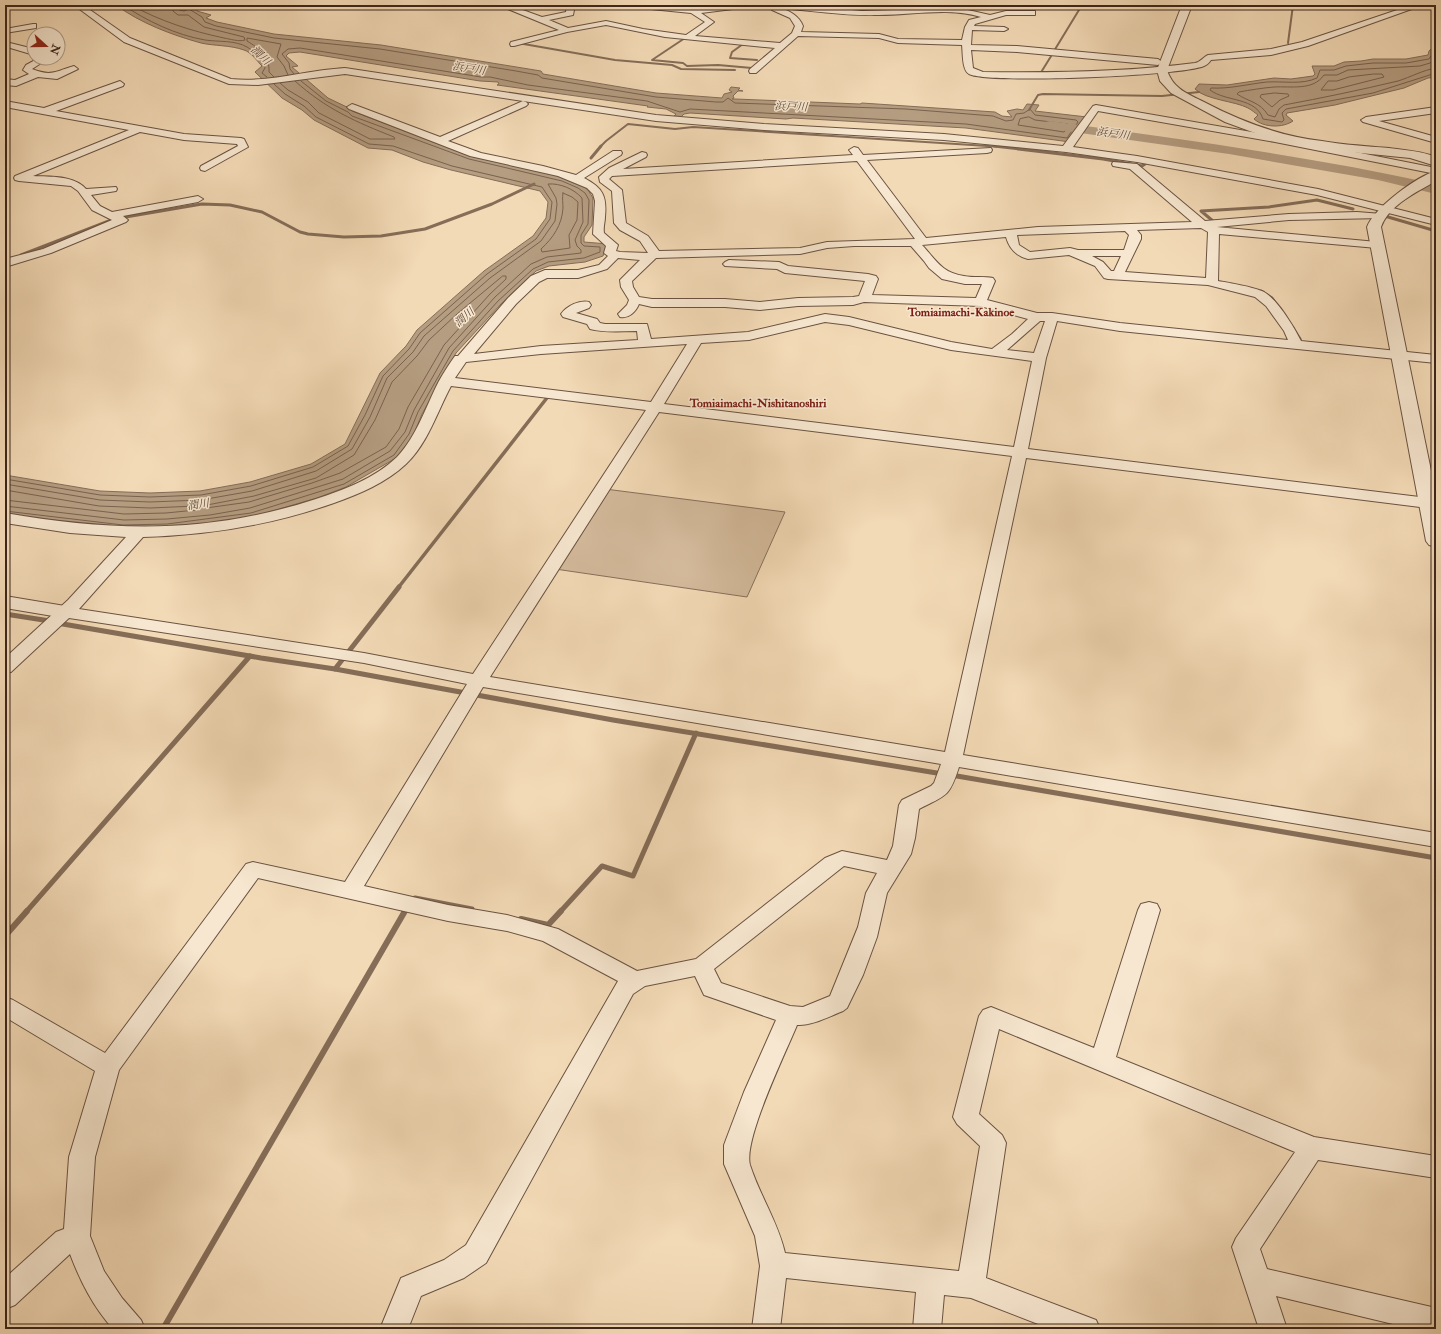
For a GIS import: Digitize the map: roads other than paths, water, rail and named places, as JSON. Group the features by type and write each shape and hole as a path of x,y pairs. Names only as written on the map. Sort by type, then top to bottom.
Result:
{"street":[{"path":"78,5 127,40 229,81 241,83 261,82 331,71 345,71 668,119 794,129 951,137 1066,149 1137,159 1318,192 1384,211 1436,222"},
{"path":"502,5 567,30"},
{"path":"541,20 570,13 571,5"},
{"path":"631,5 693,10 749,5"},
{"path":"753,71 796,34 799,26 798,21 772,5"},
{"path":"777,5 863,13 934,8 977,8 990,17"},
{"path":"1187,5 1164,66 1165,81 1175,91 1240,124 1270,134 1321,145 1410,154 1425,157 1436,162"},
{"path":"1340,32 1337,25 1339,24 1397,5"},
{"path":"1026,16 1006,13 972,22 966,33 969,69 977,75 1049,76 1164,66 1196,66 1203,64 1208,58 1256,54 1286,49 1419,5"},
{"path":"688,37 710,22 693,10"},
{"path":"514,44 567,30 599,24 608,24 647,32 782,46"},
{"path":"5,31 26,27"},
{"path":"968,28 1004,29"},
{"path":"796,34 879,36 898,41 1017,49 1164,66"},
{"path":"7,45 26,50"},
{"path":"31,66 26,70 37,74 57,76 74,69"},
{"path":"5,82 16,83 37,74"},
{"path":"45,111 120,84"},
{"path":"5,104 184,137 241,141 243,147 205,168"},
{"path":"440,141 523,104"},
{"path":"352,107 478,155 578,178 598,192 600,200 599,234 612,245 610,253 618,255 651,256 800,251 827,245 899,244 1073,228 1128,228 1202,225 1289,217 1357,215 1384,211"},
{"path":"1066,149 1096,108 1261,136 1436,171"},
{"path":"1436,110 1366,120 1436,140"},
{"path":"1378,124 1436,115"},
{"path":"139,129 14,179 69,182 75,184 85,192 94,206 121,213 198,199"},
{"path":"690,130 848,141 933,266 946,276 965,280 989,282 980,302"},
{"path":"609,173 998,150 1134,166 1202,225 1214,230 1377,245"},
{"path":"578,178 617,153"},
{"path":"642,156 609,173 604,177 604,180 617,190 620,224 622,227 641,235 646,240 651,256"},
{"path":"1436,176 1384,211 1374,222 1398,355 1432,504 1436,541"},
{"path":"85,192 112,189"},
{"path":"5,263 47,251 122,220 121,213"},
{"path":"1118,275 1135,239 1135,235 1128,228"},
{"path":"1212,283 1214,230"},
{"path":"1010,233 1014,246 1028,256 1070,251 1099,264 1108,275 1212,283 1259,294 1270,302 1290,331 1296,344"},
{"path":"1077,254 1129,253"},
{"path":"687,254 695,261 703,264 779,266 785,269 872,279 864,298"},
{"path":"5,518 79,529 139,532 225,527 283,515 328,500 364,485 384,474 401,460 416,444 422,435 446,381 460,359 512,301 535,279 545,274 573,274 602,267 618,255"},
{"path":"651,256 626,280 630,294 635,300 652,302 725,303 760,306 864,298 980,302 1037,317 1052,317 1120,327 1436,359"},
{"path":"624,314 632,307 635,300"},
{"path":"585,305 573,309 566,314 593,322 594,326 605,328 643,327 645,342"},
{"path":"994,353 1012,341 1037,317"},
{"path":"702,966 712,989 790,1015 803,1016 839,1002 852,975 861,951 871,921 875,897 880,885 895,864 904,844 909,805 938,791 942,786 954,750 1020,453 1039,358 1052,317"},
{"path":"460,359 467,360 503,353 588,346 749,336 825,318 849,321 951,346 1039,358"},
{"path":"351,890 474,689 697,339"},
{"path":"446,381 1432,504"},
{"path":"5,668 65,612 139,532"},
{"path":"5,602 364,658 474,689 950,762 1436,840"},
{"path":"394,1329 411,1287 454,1269 476,1254 625,988 635,980 702,966 832,863 842,858 892,868"},
{"path":"131,1329 112,1307 93,1278 77,1236 82,1157 108,1068 253,869 448,913 507,923 550,935 635,980"},
{"path":"1102,1062 1148,910"},
{"path":"5,1006 108,1068"},
{"path":"766,1329 774,1266 768,1236 737,1164 737,1145 756,1092 790,1015"},
{"path":"971,1285 993,1143 966,1117 990,1016 1312,1148 1436,1167"},
{"path":"1273,1329 1246,1247 1312,1148"},
{"path":"5,1296 66,1241 77,1236"},
{"path":"774,1266 780,1265 971,1285 1086,1329"},
{"path":"1256,1279 1436,1321"},
{"path":"927,1329 931,1280"}],"water":[{"name":"潤川","path":"116,5 176,5 194,7 197,8 197,11 211,15 206,18 217,22 274,34 381,45 541,71 543,74 656,93 722,98 724,94 732,92 729,90 731,87 740,88 738,90 743,91 738,91 732,99 862,103 995,112 1002,116 1012,117 1007,111 1017,109 1023,110 1027,104 1039,105 1035,111 1087,117 1070,142 966,128 690,113 684,114 681,117 674,116 676,114 666,109 647,107 648,106 497,85 499,84 498,82 480,81 300,52 289,53 286,56 298,66 292,67 328,98 353,110 352,111 470,156 563,177 580,184 588,190 593,198 592,225 584,237 584,242 608,244 603,256 585,262 549,266 536,271 501,304 456,353 422,414 413,436 396,458 346,487 317,498 252,517 211,523 123,529 5,514 5,475 100,491 150,493 200,491 250,482 311,464 345,444 380,373 406,346 417,330 484,271 533,236 546,218 548,202 540,191 451,170 423,162 392,150 368,148 314,120 302,110 282,98 255,72 262,66 247,51 239,48 201,43 179,36 146,23"},
{"path":"1432,48 1436,48 1436,77 1428,78 1404,88 1335,105 1287,113 1286,115 1293,121 1279,126 1258,122 1254,119 1258,115 1248,108 1206,96 1195,89 1199,84 1227,85 1274,78 1291,79 1313,76 1315,74 1312,66 1334,66 1344,62 1373,59 1406,59 1428,55"}],"waterway":[{"path":"618,5 635,6"},
{"path":"867,12 875,5"},
{"path":"1054,51 1082,5"},
{"path":"1288,43 1293,5"},
{"path":"685,38 652,60 683,63 687,66 718,65 752,68"},
{"path":"518,43 615,60 672,65 681,69 735,70"},
{"path":"738,44 743,44 732,52 730,58 757,60"},
{"path":"1040,74 1053,53"},
{"path":"1029,110 1038,95 1043,94 1162,96 1199,92"},
{"path":"601,146 628,124 675,129 693,127 1002,147"},
{"name":"浜戸川","path":"1050,125 1229,150 1378,176 1436,189"},
{"path":"591,158 601,146"},
{"path":"994,146 1002,147"},
{"path":"1002,147 1103,159 1142,166 1145,164"},
{"path":"21,255 114,219 202,204 230,205 262,212 300,232 308,234 344,237 381,236 425,229 492,204 534,184"},
{"path":"1213,221 1201,211 1269,207 1317,200 1353,209"},
{"path":"1388,217 1436,231"},
{"path":"1261,291 1272,298 1276,304"},
{"path":"1293,328 1300,339"},
{"path":"398,588 550,394"},
{"path":"335,669 399,587"},
{"path":"5,614 50,621"},
{"path":"57,623 250,656"},
{"path":"26,912 250,656"},
{"path":"250,656 335,669"},
{"path":"335,669 613,720 696,734"},
{"path":"560,912 602,866 633,876 696,734"},
{"path":"696,734 943,774"},
{"path":"951,775 1436,858"},
{"path":"415,898 472,909"},
{"path":"404,912 407,907"},
{"path":"5,936 27,911"},
{"path":"163,1329 405,911"},
{"path":"521,919 548,925 561,911"}],"district":[{"name":"Tomiaimachi-Kakinoe","path":"961,312"},
{"name":"Tomiaimachi-Nishitanoshiri","path":"758,403"}]}
